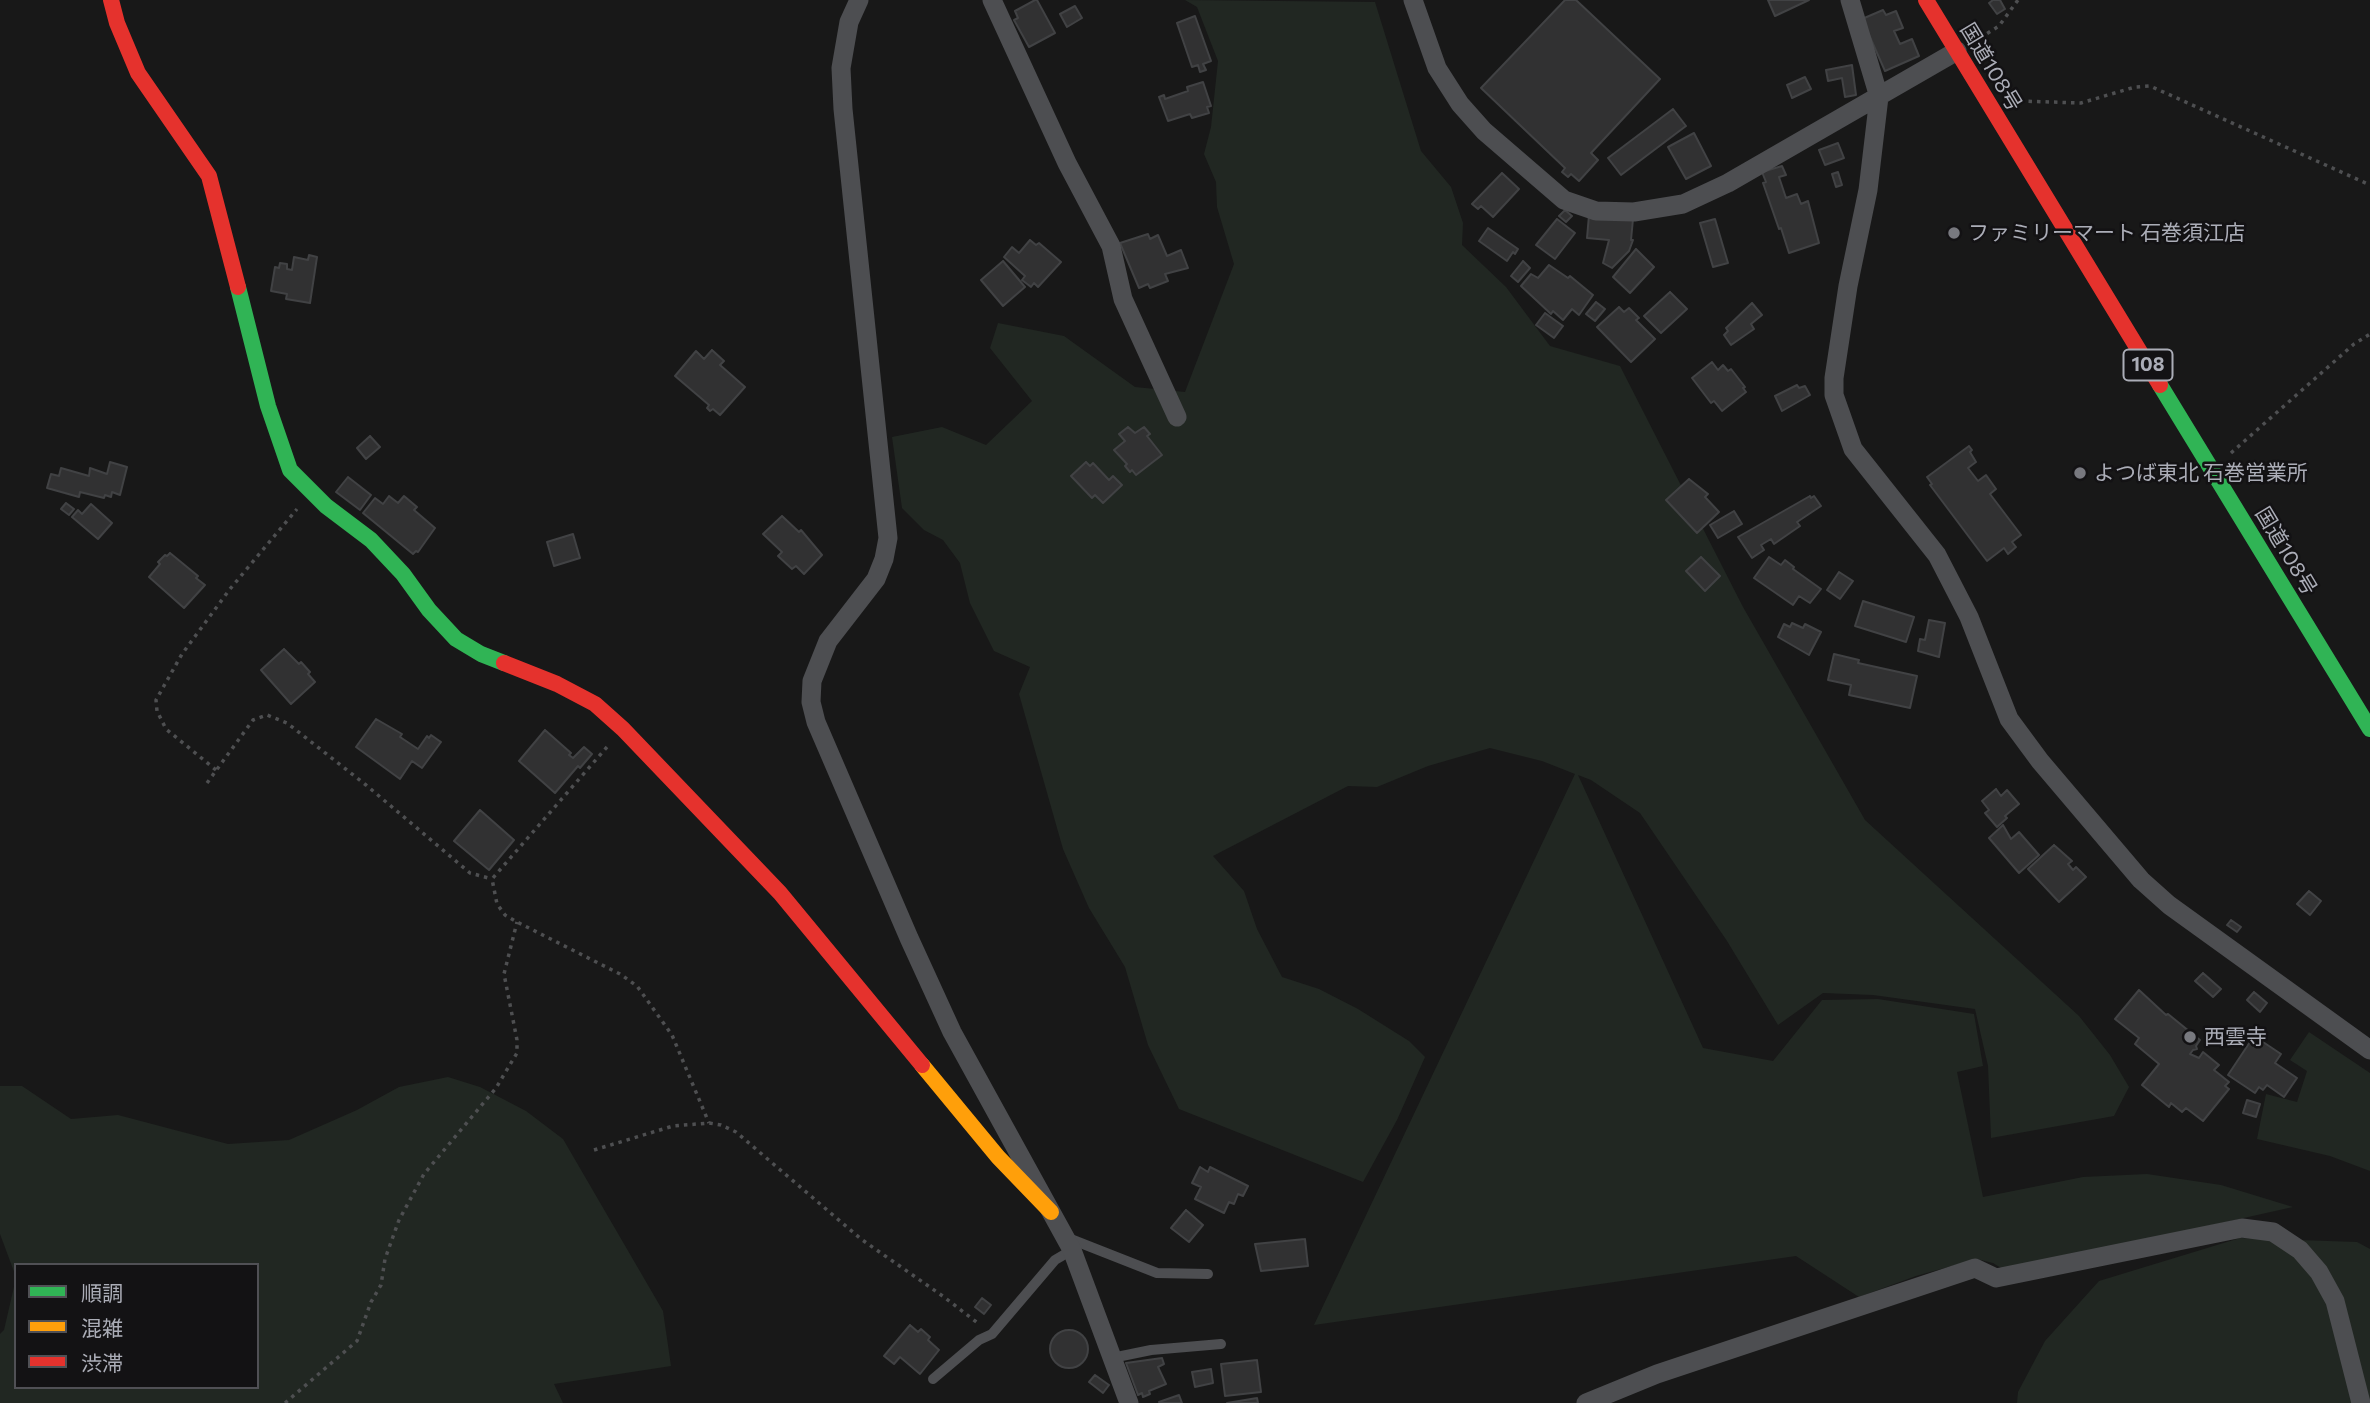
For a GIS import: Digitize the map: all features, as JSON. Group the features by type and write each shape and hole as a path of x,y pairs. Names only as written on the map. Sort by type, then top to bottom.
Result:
{"main road":[{"path":"111,0 117,23 138,73 209,176 268,406 290,470 310,492 372,540 456,639 481,654 557,684 595,704 623,729 780,893 998,1157 1051,1212"},
{"name":"国道108号","path":"1926,0 2370,729"}],"street":[{"path":"859,0 849,22 841,68 843,109 888,538 876,579 823,651 812,681 811,702 821,734 952,1032 1068,1243 1129,1403"},
{"path":"992,0 1067,163 1111,246 1124,299 1177,417"},
{"path":"1413,0 1437,68 1460,104 1484,131 1564,200 1596,211 1633,212 1683,204 1728,183 1957,51"},
{"path":"1850,0 1879,97 1868,190 1848,286 1834,377 1834,395 1853,449 1937,555 1969,617 2009,719 2040,761 2141,880 2169,905 2370,1050"},
{"path":"1586,1403 1657,1374 1975,1268 1996,1278 2242,1228 2273,1232 2301,1250 2319,1272 2335,1301 2361,1403"}],"lane":[{"path":"933,1379 979,1340 992,1334 1068,1243 1157,1273 1208,1274"},
{"path":"1112,1358 1151,1350 1221,1344"}],"path":[{"path":"1957,51 1999,26 2018,0"},
{"path":"1987,101 2081,103 2135,87 2150,86 2370,185"},
{"path":"2212,469 2354,344 2370,334"},
{"path":"216,770 166,729 157,711 156,700 190,643 230,589 310,492"},
{"path":"207,783 253,720 267,715 288,723 470,873 492,879"},
{"path":"492,879 623,729"},
{"path":"492,879 497,904 505,915 620,974 637,986 672,1035 709,1123"},
{"path":"285,1403 357,1341 380,1285 385,1259 399,1220 424,1174 496,1088 517,1053 517,1040 504,974 517,922"},
{"path":"594,1150 673,1126 709,1123 721,1125 736,1132 862,1240 992,1334"}],"shaded area":[{"path":"1185,0 1375,2 1421,151 1451,187 1463,223 1462,245 1506,287 1550,346 1620,366 1743,607 1865,820 2079,1016 2110,1055 2129,1087 2114,1116 1991,1138 1988,1066 1975,1009 1873,995 1823,993 1778,1025 1727,941 1640,813 1591,780 1578,775 1703,1048 1773,1061 1822,1000 1878,999 1974,1014 1983,1066 1957,1072 1983,1197 2083,1177 2147,1174 2221,1185 2293,1207 2006,1271 1993,1263 1977,1259 1916,1276 1859,1297 1796,1256 1314,1325 1575,774 1542,761 1490,748 1428,766 1377,787 1348,786 1213,856 1244,891 1257,929 1282,977 1319,989 1358,1009 1409,1041 1425,1057 1397,1120 1363,1182 1179,1109 1148,1045 1125,967 1089,908 1063,849 1019,694 1030,667 994,651 970,603 960,563 943,540 924,530 902,508 892,437 942,427 986,445 1032,401 990,348 998,323 1064,336 1135,387 1185,392 1234,264 1217,207 1216,182 1204,154 1211,127 1218,61 1197,7"},
{"path":"2309,1032 2370,1073 2370,1171 2330,1156 2257,1139 2266,1094 2297,1102 2307,1071 2290,1060"},
{"path":"448,1077 480,1087 526,1111 563,1139 663,1311 671,1366 554,1384 563,1403 0,1403 0,1334 4,1330 14,1287 14,1389 259,1389 259,1263 14,1263 14,1272 0,1234 0,1086 22,1086 71,1119 118,1115 228,1144 289,1140 357,1110 399,1087"},
{"path":"2240,1238 2357,1242 2370,1249 2370,1403 2017,1403 2018,1392 2045,1341 2099,1281"}],"building":[{"path":"1035,0 1055,33 1029,47 1014,20 1018,18 1015,11"},
{"path":"1565,0 1576,0 1660,79 1591,153 1598,160 1579,181 1571,174 1568,177 1562,172 1565,168 1481,88"},
{"path":"1768,0 1809,0 1775,16"},
{"path":"2000,0 2005,9 1997,14 1989,3"},
{"path":"1075,6 1082,18 1067,27 1060,14"},
{"path":"1883,10 1886,15 1896,11 1903,28 1894,31 1900,44 1912,39 1919,56 1885,71 1862,19"},
{"path":"1195,16 1211,61 1203,64 1206,70 1200,72 1198,65 1192,67 1177,23"},
{"path":"1852,65 1856,95 1845,97 1842,78 1828,81 1826,70"},
{"path":"1805,77 1811,89 1792,98 1787,85"},
{"path":"1203,82 1211,106 1207,107 1209,113 1192,118 1190,114 1168,121 1159,97 1164,95 1165,99"},
{"path":"1673,109 1686,126 1621,175 1608,158"},
{"path":"1694,133 1711,166 1686,179 1668,147"},
{"path":"1838,143 1844,158 1825,165 1819,150"},
{"path":"1782,166 1786,175 1779,177 1786,198 1797,194 1801,204 1808,201 1819,243 1789,253 1763,183 1766,182 1762,172"},
{"path":"1838,172 1842,185 1836,187 1832,174"},
{"path":"1502,173 1519,189 1493,217 1481,206 1478,209 1472,204"},
{"path":"1565,210 1572,216 1566,222 1559,216"},
{"path":"1589,215 1633,219 1633,240 1629,251 1612,268 1603,263 1609,240 1587,238"},
{"path":"1557,219 1575,233 1555,259 1536,245"},
{"path":"1715,219 1728,263 1713,267 1700,223"},
{"path":"1488,228 1518,249 1507,261 1479,241"},
{"path":"1148,234 1150,239 1158,235 1167,256 1181,250 1188,268 1165,274 1168,281 1150,288 1148,284 1139,288 1120,243"},
{"path":"1030,240 1036,245 1039,243 1061,262 1038,287 1034,283 1031,287 1022,280 1025,276 1004,257 1012,247 1019,253"},
{"path":"1636,249 1654,267 1630,293 1613,277"},
{"path":"309,255 317,257 310,303 286,299 287,294 271,291 275,267 279,268 280,263 287,264 287,269 292,270 294,257 308,260"},
{"path":"1003,261 1025,287 1003,306 981,280"},
{"path":"1523,261 1530,268 1518,282 1511,276"},
{"path":"1549,265 1568,278 1570,276 1593,295 1579,315 1572,309 1563,320 1553,311 1551,314 1521,286 1531,274 1538,278"},
{"path":"1670,292 1687,309 1661,333 1644,316"},
{"path":"1596,302 1605,309 1595,321 1586,314"},
{"path":"1752,303 1762,315 1751,324 1754,329 1731,345 1724,335 1728,331 1726,328"},
{"path":"1619,307 1624,312 1629,308 1639,318 1636,320 1655,339 1631,362 1597,327"},
{"path":"1545,313 1563,326 1554,338 1536,325"},
{"path":"712,350 724,361 720,365 745,387 720,415 713,409 710,411 707,408 709,405 675,376 696,351 704,359"},
{"path":"1712,362 1718,370 1723,365 1728,371 1731,369 1745,387 1743,388 1746,392 1722,411 1714,401 1711,403 1692,378"},
{"path":"1797,385 1799,388 1805,386 1810,395 1782,411 1775,396"},
{"path":"1128,427 1135,433 1144,427 1150,434 1147,436 1162,455 1136,475 1132,470 1130,472 1125,466 1127,464 1114,450 1125,441 1119,434"},
{"path":"370,436 380,447 366,459 357,448"},
{"path":"1969,446 1976,462 1968,468 1978,481 1986,475 1996,489 1990,494 2021,535 2012,542 2016,547 2008,554 2004,548 1987,561 1930,485 1932,484 1927,477"},
{"path":"110,462 127,467 120,495 112,492 111,497 105,495 104,498 80,492 79,497 47,488 51,474 59,476 61,468 89,476 90,468 107,474"},
{"path":"1086,462 1090,466 1093,463 1109,480 1113,476 1122,485 1103,503 1095,495 1092,498 1071,476"},
{"path":"348,477 371,495 360,510 336,492"},
{"path":"1689,479 1708,494 1705,497 1719,512 1697,533 1666,500"},
{"path":"389,496 398,503 404,496 417,507 414,510 435,528 418,552 413,554 363,513 375,498 383,504"},
{"path":"1814,496 1821,506 1797,522 1800,526 1774,544 1771,539 1761,545 1764,550 1752,558 1738,537"},
{"path":"66,503 74,509 69,515 61,509"},
{"path":"91,504 112,523 98,539 72,517 78,510 82,514"},
{"path":"1734,511 1742,524 1718,538 1710,525"},
{"path":"782,516 799,532 801,530 822,555 804,574 796,566 792,569 778,556 782,552 763,534"},
{"path":"573,534 580,558 554,566 547,542"},
{"path":"170,553 205,585 184,608 149,577 160,564 158,562"},
{"path":"1701,557 1720,576 1705,591 1686,571"},
{"path":"1769,557 1781,565 1785,560 1821,589 1810,603 1799,596 1793,605 1754,578"},
{"path":"1839,572 1853,581 1840,599 1827,590"},
{"path":"1863,601 1914,617 1906,642 1855,626"},
{"path":"1929,620 1945,623 1939,657 1918,651 1920,639 1925,640"},
{"path":"1792,623 1803,628 1805,624 1821,632 1809,655 1778,637 1784,624 1790,627"},
{"path":"284,649 299,664 301,662 315,682 291,704 261,670"},
{"path":"1834,654 1859,660 1858,663 1917,676 1910,708 1849,695 1851,685 1828,680"},
{"path":"376,719 402,734 400,737 418,749 427,736 429,738 431,735 441,742 422,768 412,761 400,779 356,747"},
{"path":"545,730 571,753 569,755 573,758 584,747 592,754 555,793 519,761"},
{"path":"1996,789 2001,796 2007,790 2019,804 1997,827 1985,813 1989,810 1982,801"},
{"path":"480,810 514,840 489,870 454,841"},
{"path":"2003,825 2011,839 2019,832 2039,855 2019,873 1989,838"},
{"path":"2054,845 2072,861 2068,864 2073,870 2076,867 2086,877 2059,902 2028,869"},
{"path":"2309,891 2321,901 2310,915 2297,904"},
{"path":"2231,920 2241,927 2237,932 2227,925"},
{"path":"2203,973 2221,989 2213,997 2195,981"},
{"path":"2139,990 2166,1015 2200,1040 2197,1049 2190,1054 2199,1058 2203,1052 2219,1065 2214,1070 2229,1082 2225,1086 2229,1089 2203,1121 2186,1108 2182,1112 2171,1103 2169,1107 2142,1085 2159,1064 2135,1044 2139,1038 2115,1019"},
{"path":"2254,992 2267,1003 2260,1012 2247,1000"},
{"path":"2254,1036 2281,1054 2275,1063 2297,1078 2284,1097 2267,1085 2263,1090 2259,1087 2255,1093 2228,1075"},
{"path":"2247,1100 2260,1104 2256,1117 2243,1113"},
{"path":"1200,1167 1208,1172 1210,1167 1248,1186 1243,1196 1238,1194 1234,1204 1229,1202 1224,1213 1195,1199 1201,1187 1192,1183"},
{"path":"1186,1210 1203,1225 1189,1242 1171,1228"},
{"path":"1305,1239 1308,1266 1261,1271 1255,1244"},
{"path":"982,1298 991,1305 984,1314 975,1307"},
{"path":"910,1325 918,1332 921,1329 939,1350 920,1374 900,1357 894,1364 884,1356"},
{"path":"1069,1330 1082,1336 1088,1349 1082,1362 1069,1368 1056,1362 1050,1349 1056,1336"},
{"path":"1162,1358 1164,1364 1158,1367 1166,1384 1149,1391 1150,1394 1143,1397 1142,1393 1138,1395 1126,1363"},
{"path":"1257,1360 1261,1392 1225,1396 1221,1364"},
{"path":"1211,1369 1213,1383 1195,1387 1192,1372"},
{"path":"1095,1375 1109,1385 1103,1393 1089,1382"},
{"path":"1179,1395 1182,1403 1159,1402"},
{"path":"1257,1398 1258,1403 1227,1403"}],"traffic: fast":[{"path":"238,287 268,406 290,470 326,506 371,540 403,574 429,610 456,639 481,654 504,663"},
{"path":"2160,385 2370,729"}],"traffic: slow":[{"path":"922,1065 998,1157 1051,1212"}],"traffic: jam":[{"path":"111,0 117,23 138,73 209,176 238,287"},
{"path":"1926,0 2160,385"},
{"path":"504,663 557,684 595,704 623,729 780,893 922,1065"}],"place":[{"name":"ファミリーマート 石巻須江店","path":"1954,233"},
{"name":"よつば東北 石巻営業所","path":"2080,473"},
{"name":"西雲寺","path":"2190,1037"}]}
